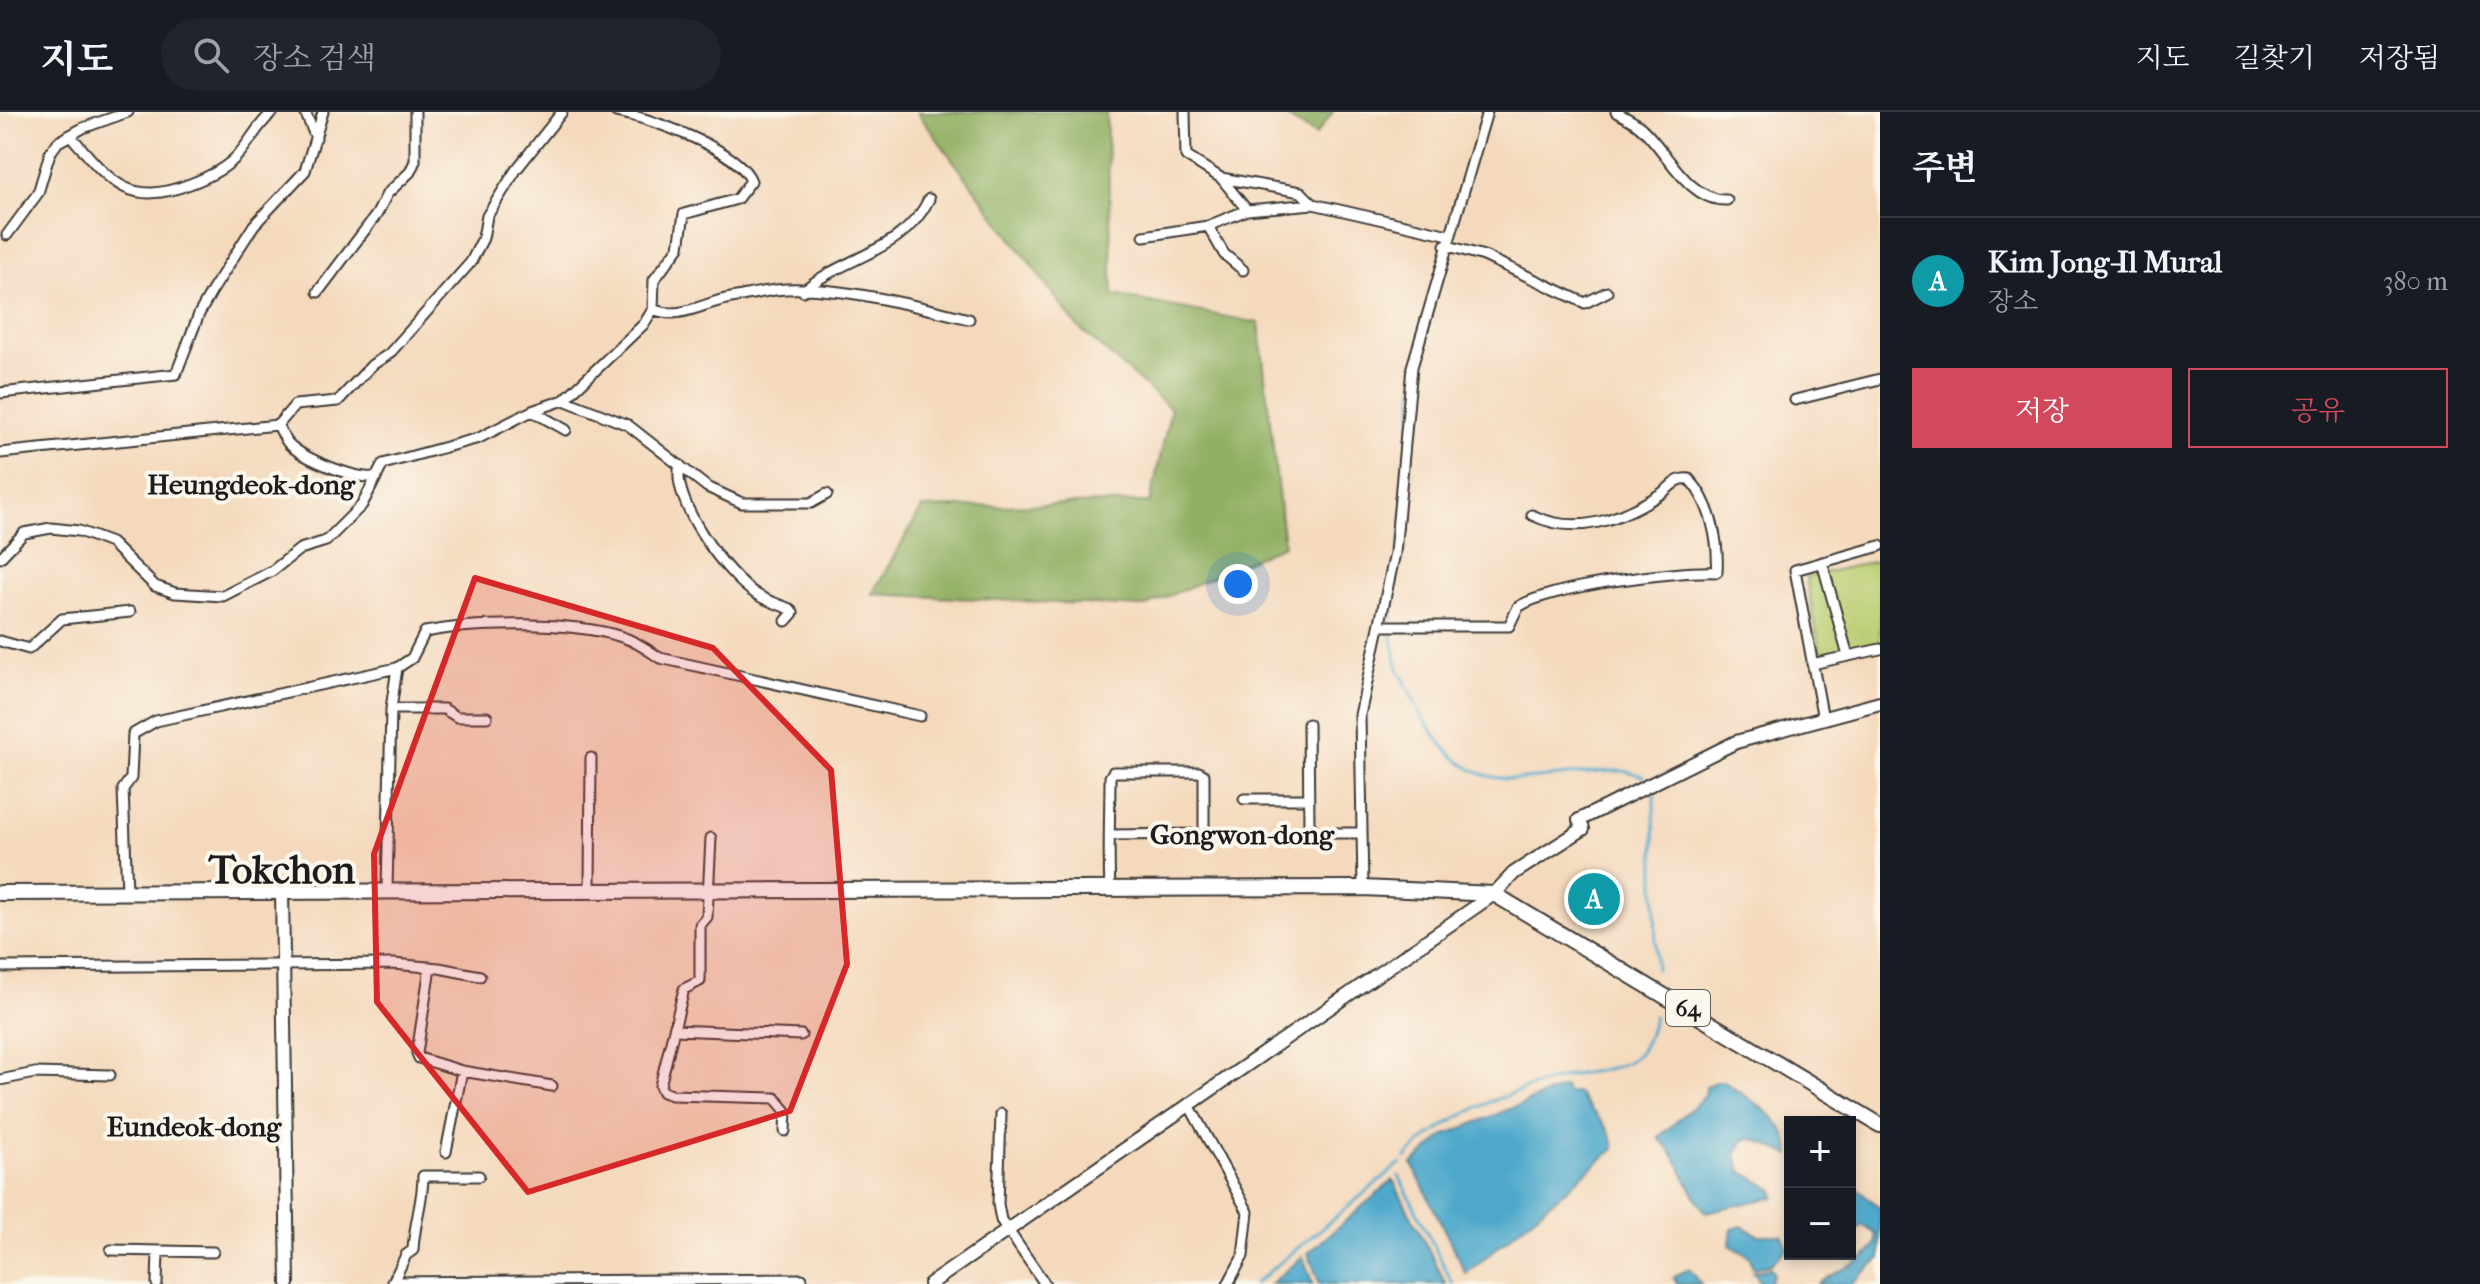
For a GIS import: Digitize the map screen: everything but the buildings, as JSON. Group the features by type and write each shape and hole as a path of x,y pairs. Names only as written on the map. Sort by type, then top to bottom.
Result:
{"main road":[{"path":"0,893 1363,888 1494,894"},
{"name":"64","path":"1494,894 1880,1125"}],"street":[{"path":"7,235 38,193 50,153 70,135 128,112"},
{"path":"70,135 116,181 143,195 156,195 194,183 226,166 273,112"},
{"path":"305,112 316,138"},
{"path":"0,393 176,374 199,314 212,291 254,225 305,171 323,112"},
{"path":"318,292 377,214 387,194 410,172 415,161 415,112"},
{"path":"0,453 278,425 295,405 338,401 372,365 389,354 471,262 483,238 487,216 516,170 562,112"},
{"path":"0,558 24,533 51,528 79,531 111,543 155,586 175,593 223,596 272,571 300,549 326,541 362,505 383,464 479,438 532,411 564,400 644,324 653,309 654,280 679,247 684,214 737,199 751,181 742,165 691,138 667,126 616,112"},
{"path":"1185,112 1186,156 1221,178 1247,210"},
{"path":"1363,888 1360,715 1395,553 1412,367 1487,112"},
{"path":"1616,112 1638,125 1692,185 1718,200 1727,200"},
{"path":"1221,178 1301,192 1313,204"},
{"path":"803,291 822,275 898,238 918,221 929,199"},
{"path":"1144,236 1208,226 1247,210 1313,204 1447,240 1585,303 1607,292"},
{"path":"1208,226 1224,254 1243,270"},
{"path":"653,309 663,313 682,313 726,299 786,289 894,300 969,319"},
{"path":"1795,400 1880,379"},
{"path":"564,400 628,425 707,487 742,503 811,503 827,494"},
{"path":"532,411 566,430"},
{"path":"278,425 287,442 299,450 358,477 377,477"},
{"path":"680,465 680,484 707,545 758,596 790,609 793,613 786,621"},
{"path":"1380,626 1509,626 1518,607 1544,595 1679,572 1717,572 1717,541 1697,488 1689,479 1679,480 1651,500 1593,524 1564,526 1532,515"},
{"path":"1823,719 1793,576 1795,570 1880,546"},
{"path":"1822,562 1848,656"},
{"path":"0,641 29,649 62,619 130,612"},
{"path":"127,892 123,789 131,778 133,734 156,721 397,668 412,658 425,632 553,625 622,637 660,658 920,716"},
{"path":"1812,664 1880,649"},
{"path":"387,890 391,709 397,668"},
{"path":"930,1284 1494,894 1514,873 1583,829 1579,820 1736,742 1880,703"},
{"path":"391,709 444,709 457,717 487,717"},
{"path":"1308,724 1309,824 1317,833 1362,833"},
{"path":"590,890 591,758"},
{"path":"1110,835 1204,834 1204,775 1199,772 1113,772 1110,835 1110,889"},
{"path":"1244,799 1308,799"},
{"path":"711,838 707,917 700,925 700,981 684,989 660,1086 663,1092 672,1095 775,1098 786,1111 785,1131"},
{"path":"282,891 288,1284"},
{"path":"0,967 430,967 480,976"},
{"path":"430,967 417,1053 424,1063 552,1086"},
{"path":"674,1030 801,1035"},
{"path":"446,1152 462,1071"},
{"path":"0,1080 35,1073 110,1075"},
{"path":"1189,1105 1248,1212 1243,1256 1228,1284"},
{"path":"1001,1114 998,1204 1007,1231 1045,1284"},
{"path":"392,1283 413,1250 423,1176 479,1176"},
{"path":"111,1250 213,1252"},
{"path":"157,1284 158,1251"},
{"path":"392,1283 802,1279"}],"highlighted area":[{"path":"475,578 713,648 831,770 847,964 790,1111 528,1192 377,1002 374,854"}],"green space":[{"path":"917,112 1106,112 1113,295 1259,323 1284,545 1144,607 872,594 922,508 1150,502 1171,409 1077,326"},
{"path":"1279,112 1333,112 1316,135"},
{"path":"1880,560 1880,644 1821,655 1806,577"}],"water":[{"path":"1724,1081 1767,1112 1783,1131 1784,1152 1754,1139 1744,1140 1736,1154 1741,1171 1774,1190 1775,1197 1706,1212 1679,1164 1658,1138 1705,1096 1706,1086"},
{"path":"1564,1087 1567,1093 1578,1093 1599,1119 1609,1132 1614,1149 1466,1274 1412,1164 1445,1135"},
{"path":"1393,1180 1446,1284 1320,1284 1308,1253"},
{"path":"1856,1188 1880,1208 1880,1258 1852,1284 1819,1284 1871,1251 1876,1243 1876,1234 1862,1225 1856,1230"},
{"path":"1741,1226 1758,1235 1782,1235 1784,1252 1770,1265 1753,1268 1750,1257 1730,1245 1732,1229"},
{"path":"1303,1257 1313,1284 1270,1284"},
{"path":"1689,1268 1701,1284 1677,1284 1673,1278"},
{"path":"1771,1268 1774,1273 1770,1282 1762,1284 1753,1272"}],"waterway":[{"path":"1409,444 1418,360"},
{"path":"1391,620 1406,484"},
{"path":"1391,632 1397,666 1417,707"},
{"path":"1419,711 1437,738 1455,757 1472,770 1490,776 1511,779 1617,771 1644,777"},
{"path":"1654,792 1656,969"},
{"path":"1406,1158 1440,1129 1480,1107 1544,1083 1612,1068 1629,1061 1642,1048 1654,1017"},
{"path":"1254,1284 1401,1163"},
{"path":"1399,1176 1453,1284"}],"place":[{"name":"Kim Jong-Il Mural","path":"1594,899"}],"district":[{"name":"Heungdeok-dong","path":"251,484"},
{"name":"Gongwon-dong","path":"1242,834"},
{"name":"Tokchon","path":"282,869"},
{"name":"Eundeok-dong","path":"194,1126"}]}
